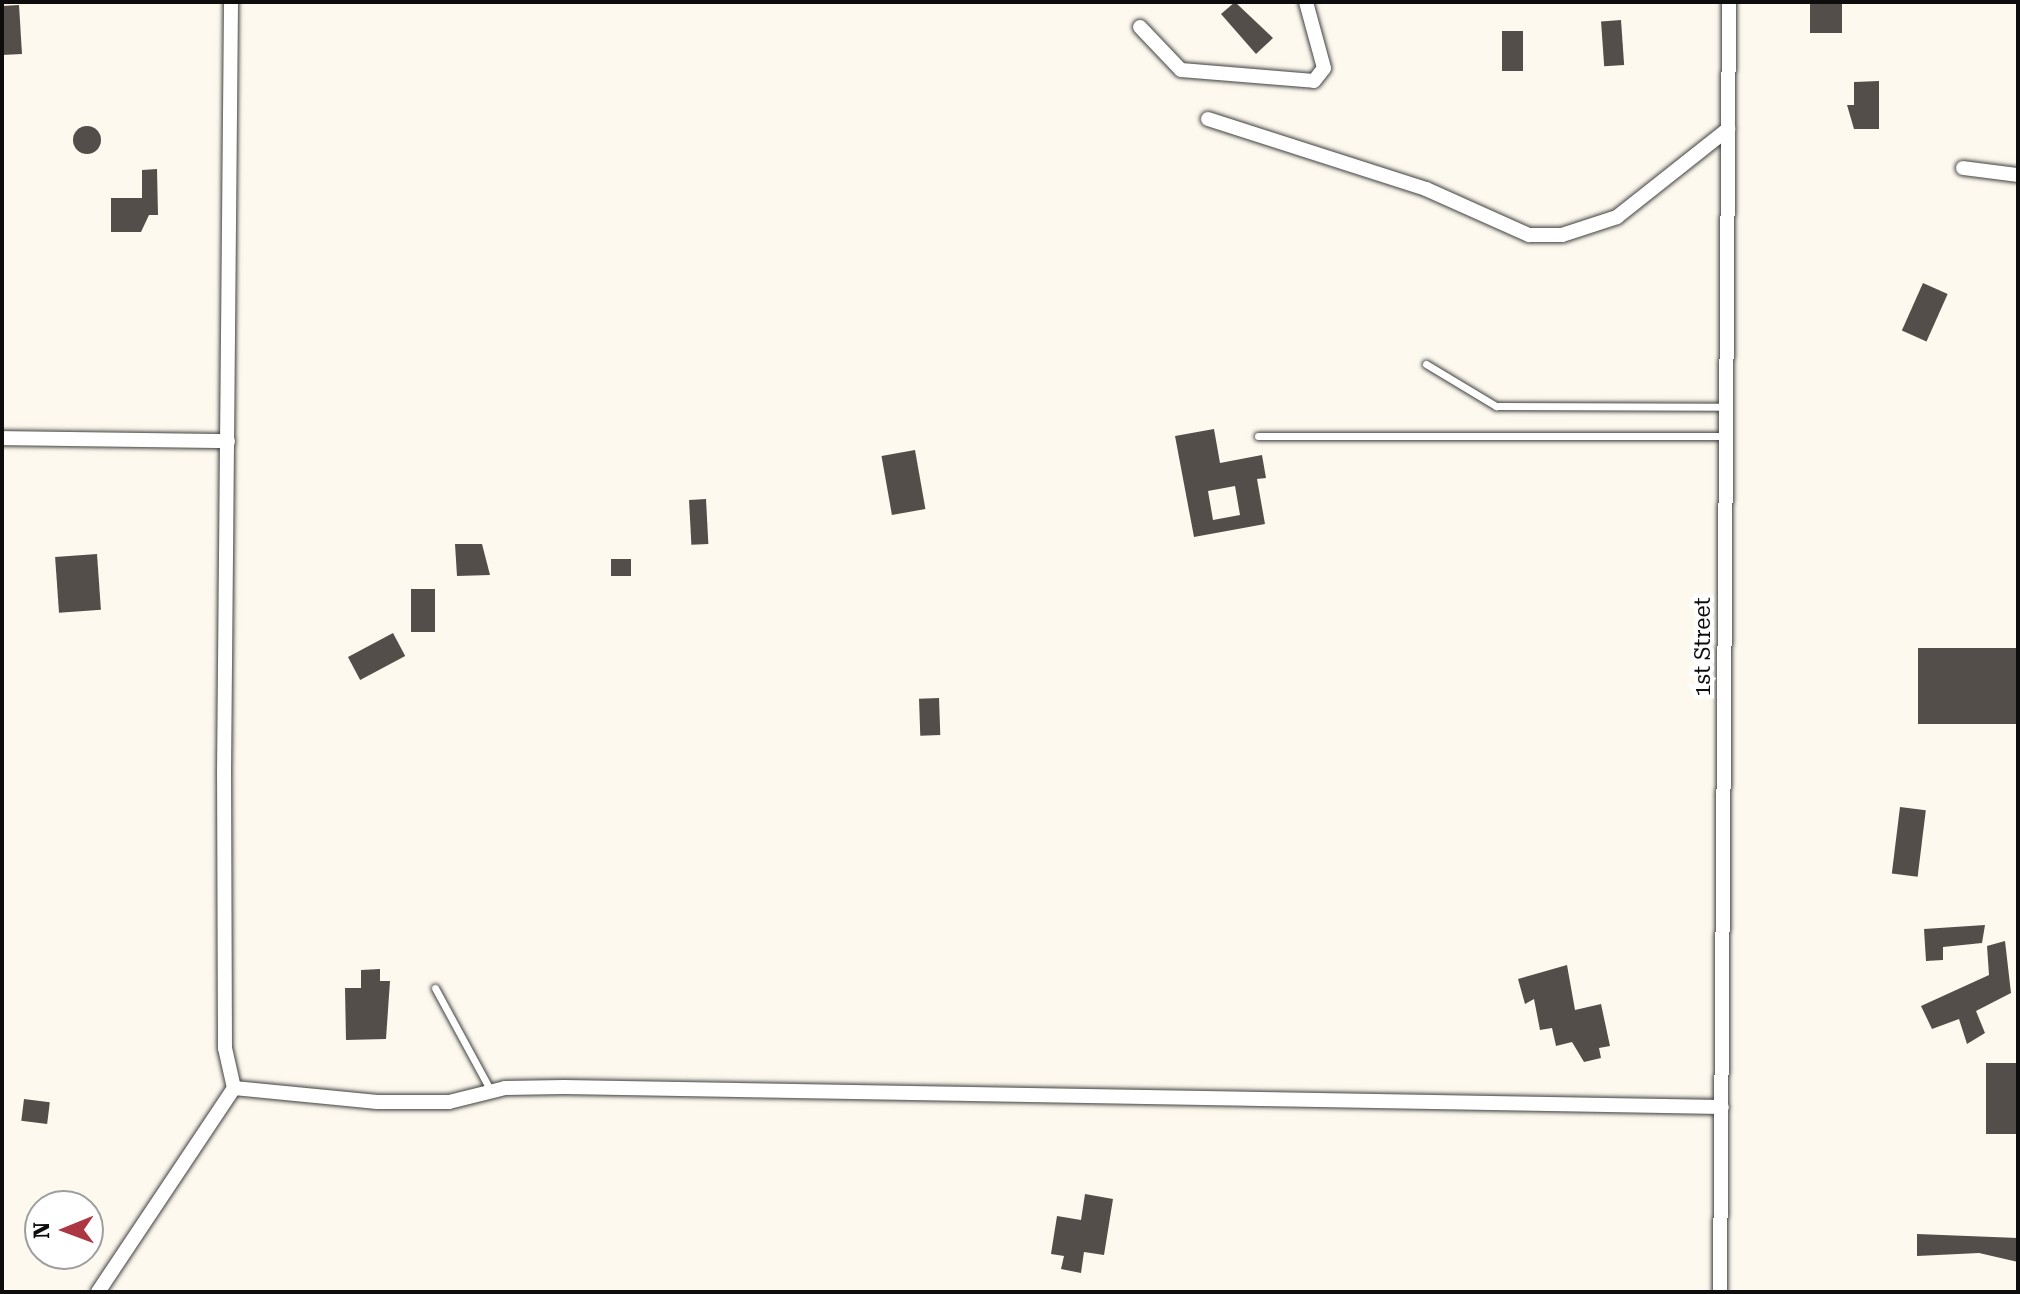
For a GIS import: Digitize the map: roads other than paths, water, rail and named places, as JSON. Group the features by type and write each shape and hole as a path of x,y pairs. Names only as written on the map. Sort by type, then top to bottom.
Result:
{"street":[{"path":"98,1292 234,1088 225,1048 231,2"},
{"path":"1140,27 1181,70 1314,81 1324,68 1306,2"},
{"name":"1st Street","path":"1720,1292 1729,2"},
{"path":"1208,119 1426,189 1529,235 1562,235 1617,217 1728,129"},
{"path":"1963,168 2018,175"},
{"path":"2,438 228,441"},
{"path":"234,1088 392,1102 465,1100 491,1091 1722,1107"}],"lane":[{"path":"1426,364 1496,406 1726,407"},
{"path":"1258,436 1727,436"},
{"path":"435,988 491,1091"}]}
